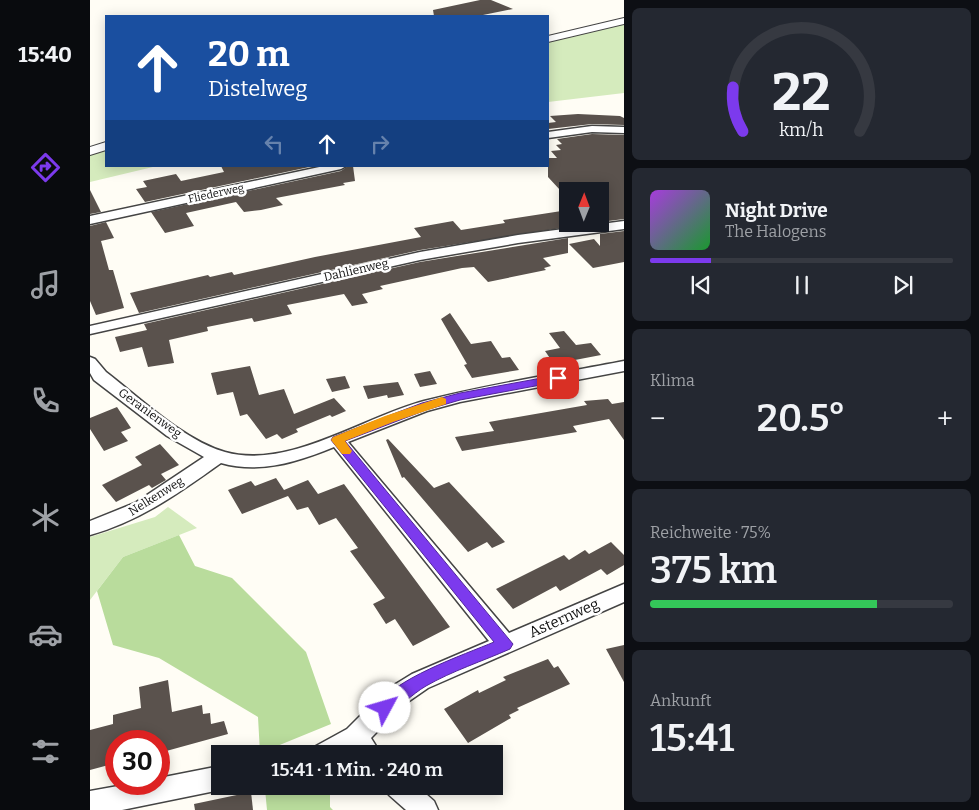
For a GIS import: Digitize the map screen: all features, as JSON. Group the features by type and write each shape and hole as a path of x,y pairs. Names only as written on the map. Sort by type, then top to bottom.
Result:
{"street":[{"path":"549,39 624,21"},
{"path":"549,135 592,130 624,130"},
{"path":"90,151 105,146"},
{"name":"Fliederweg","path":"90,220 336,167"},
{"name":"Dahlienweg","path":"90,330 420,256 518,239 624,225"},
{"name":"Geranienweg","path":"90,362 100,376 190,443 218,456 244,460 273,461 294,456 422,407 460,397 624,366"},
{"path":"337,440 505,644 420,681 394,698 363,745"},
{"name":"Nelkenweg","path":"90,528 122,517 141,507 218,456"},
{"name":"Asternweg","path":"505,644 624,592"},
{"path":"90,804 211,780"},
{"path":"408,795 425,810"}],"green space":[{"path":"624,23 624,93 549,102 549,42"},
{"path":"105,150 105,167 153,167 90,182 90,154"},
{"path":"168,507 197,528 123,557 90,600 90,537 155,517"},
{"path":"179,535 195,566 232,578 306,652 331,724 280,745 260,745 258,717 159,658 113,645 97,591 123,557"},
{"path":"266,795 330,795 330,807 333,810 267,810"}],"building":[{"path":"480,0 491,0 513,9 483,15 434,15 433,10"},
{"path":"578,114 620,116 624,118 624,125 592,124 549,129 549,123 556,122 550,116"},
{"path":"592,134 624,135 624,219 609,221 609,182 559,182 559,189 548,177 549,158 557,158 551,151 561,150 556,145 562,144 557,139"},
{"path":"222,167 309,167 145,202 136,189 147,187 143,181 176,174 181,181 224,172"},
{"path":"347,167 353,167 355,181 343,183 345,185 276,198 283,205 261,210 244,212 236,202 186,213 194,226 165,233 151,212 341,171"},
{"path":"90,190 101,212 90,214"},
{"path":"559,211 559,228 420,250 139,313 130,293 208,275 210,277 232,272 234,275 315,257 421,237 414,228 453,221 461,230 505,223 503,220"},
{"path":"106,222 114,238 101,241 109,270 113,270 124,308 96,315 90,301 90,226"},
{"path":"624,231 624,262 593,268 569,244 594,239 600,246 600,234"},
{"path":"568,238 568,253 543,258 551,266 544,268 546,270 488,282 474,267 462,268 380,286 383,289 362,294 368,303 352,306 344,294 287,305 292,314 254,322 252,318 207,327 208,331 169,340 174,363 148,367 142,347 120,352 115,337 147,330 144,324 420,262"},
{"path":"450,313 471,344 491,341 502,358 510,357 519,370 472,378 464,365 467,364 441,319"},
{"path":"564,331 576,345 591,343 601,355 554,364 545,351 560,348 549,333"},
{"path":"250,366 259,395 284,389 294,414 334,398 346,411 332,417 330,415 296,429 298,432 282,439 277,434 266,439 247,414 240,416 233,392 217,395 211,373"},
{"path":"430,371 437,384 420,387 414,374"},
{"path":"345,376 350,388 332,392 326,379"},
{"path":"398,382 404,395 388,398 387,395 368,399 363,386"},
{"path":"608,399 612,404 624,402 624,440 609,419 573,426 577,432 462,451 455,437 494,431 489,422 587,405 584,401"},
{"path":"117,407 131,428 121,432 128,441 104,451 90,429 90,418"},
{"path":"388,439 434,488 449,482 505,542 492,548 487,542 468,552 404,477 402,478 386,440"},
{"path":"160,444 179,465 161,474 166,480 152,488 149,485 116,502 102,485 142,465 135,457"},
{"path":"276,478 284,490 308,480 318,494 344,484 450,627 413,646 395,619 386,624 373,604 385,598 350,551 358,548 336,518 319,525 308,507 297,510 288,496 242,514 228,490 251,481 255,486"},
{"path":"611,542 624,555 624,565 607,575 601,569 560,591 556,586 513,609 496,589 564,555 569,560 585,550 589,554"},
{"path":"624,645 624,682 606,649"},
{"path":"548,659 554,668 558,666 570,684 517,708 519,710 509,715 511,718 468,743 444,709 478,690 479,693 506,680 503,677"},
{"path":"168,680 172,712 202,705 203,714 210,713 211,724 224,721 228,734 170,750 170,730 105,730 105,766 90,770 90,730 113,724 113,715 141,708 139,687"},
{"path":"237,795 251,795 253,810 195,810 194,804"}],"slow traffic":[{"path":"346,451 337,440 372,425 442,401"}],"route":[{"path":"385,708 394,698 420,681 505,644 337,440 422,407 460,397 558,378"}]}
